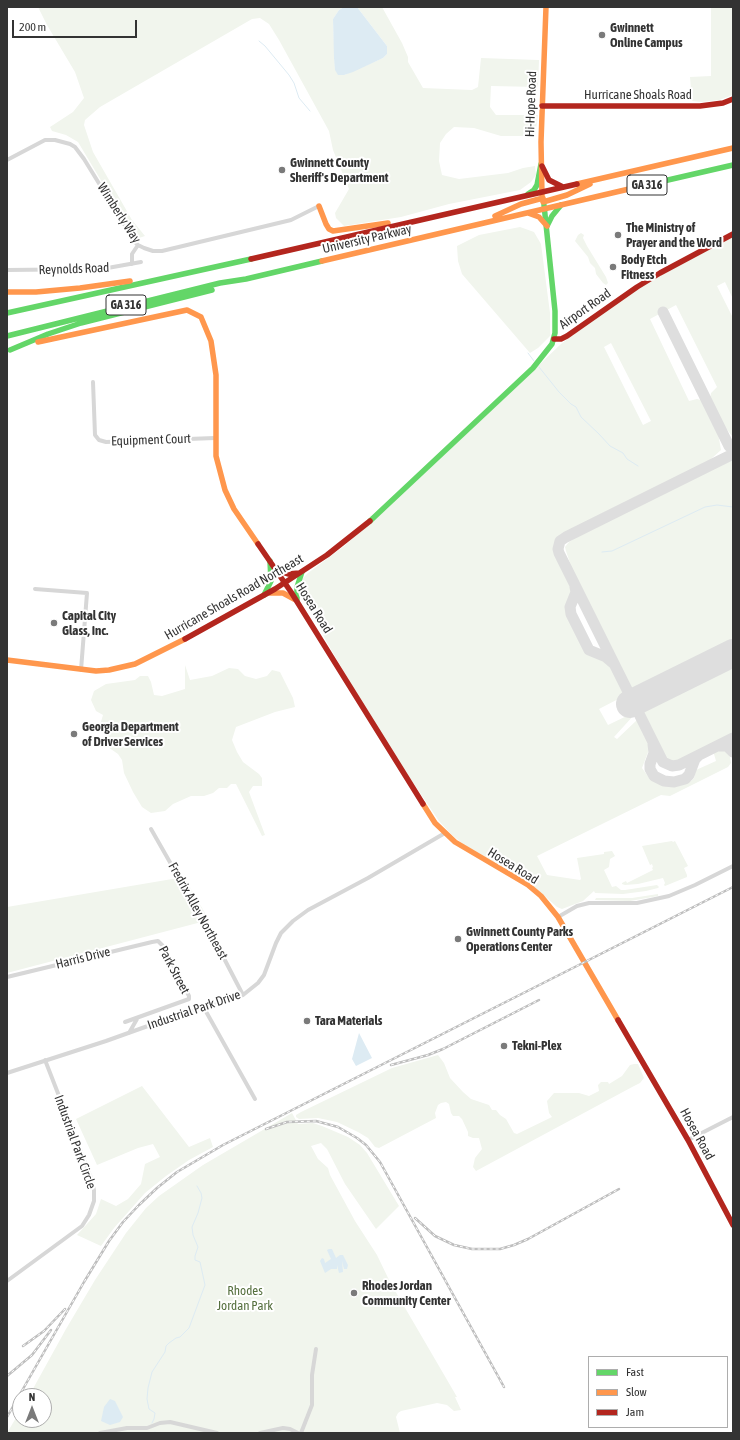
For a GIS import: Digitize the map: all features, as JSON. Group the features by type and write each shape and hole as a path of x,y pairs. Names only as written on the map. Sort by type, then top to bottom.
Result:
{"main road":[{"name":"Hi-Hope Road","path":"543,198 541,164 546,7"},
{"name":"Hurricane Shoals Road","path":"542,106 700,106 723,103 733,99"},
{"name":"University Parkway","path":"7,313 526,196 543,198 565,187 733,148"},
{"path":"541,164 549,180 556,185 565,187"},
{"path":"526,196 534,190 537,185 541,164"},
{"name":"University Parkway","path":"7,336 220,283 246,279 733,165"},
{"path":"486,222 521,204 543,198 568,196 599,179"},
{"path":"543,198 555,311 556,326 554,339"},
{"path":"547,226 552,216 562,205"},
{"path":"319,206 327,227 331,230 337,231 388,223 412,222"},
{"path":"528,212 537,216 547,226"},
{"name":"Airport Road","path":"554,339 561,339 567,336 637,287 733,234"},
{"path":"7,292 36,292 80,288 189,272"},
{"path":"8,351 34,339 75,325 221,288 246,279"},
{"name":"Hosea Road","path":"8,351 64,335 169,313 188,310 201,317 211,340 216,374 216,456 225,490 234,509 297,601 435,823 445,834 466,850 528,886 541,896 558,917 688,1140 733,1225"},
{"name":"Hurricane Shoals Road Northeast","path":"7,660 81,670 109,670 135,664 196,634 285,583 348,539 387,505 533,368 546,353 554,339"},
{"path":"270,561 270,581 266,594 282,593 297,601 297,587 302,572 288,574 276,570"}],"street":[{"name":"Wimberly Way","path":"7,160 45,140 55,140 75,147 138,245 148,250 162,251 291,220 319,206"},
{"path":"132,264 132,254 138,245"},
{"name":"Reynolds Road","path":"7,270 102,269 141,262"},
{"name":"Equipment Court","path":"92,382 95,435 98,440 106,442 215,438"},
{"path":"35,589 87,593 81,670"},
{"name":"Fredrix Alley Northeast","path":"151,829 216,943 243,995"},
{"name":"Industrial Park Drive","path":"7,1073 243,995 258,984 264,975 281,933 300,916 308,910 445,834"},
{"path":"558,917 577,906 589,903 637,903 668,896 733,866"},
{"name":"Harris Drive","path":"7,977 158,941"},
{"name":"Park Street","path":"137,1018 189,999 189,996 163,946 158,941"},
{"path":"204,1008 255,1099"},
{"path":"125,1022 137,1018"},
{"path":"129,1033 137,1018"},
{"name":"Industrial Park Circle","path":"7,1281 82,1226 89,1216 94,1201 94,1190 91,1178 45,1060"},
{"path":"688,1140 733,1117"},
{"path":"302,1433 312,1405 312,1375 316,1349"},
{"path":"100,1433 122,1429 147,1428 160,1423 170,1422 217,1433"},
{"path":"260,1433 283,1428 290,1429 298,1433"}],"green space":[{"path":"38,7 344,7 339,10 333,19 335,70 344,75 383,58 387,54 387,46 357,7 382,7 402,43 408,57 408,62 423,88 472,90 478,87 481,58 539,60 538,87 491,86 490,107 496,115 538,115 535,136 501,136 474,128 454,127 446,134 440,143 439,161 442,175 459,179 508,173 535,166 536,175 531,182 520,190 449,204 401,217 344,226 336,218 335,213 349,189 333,150 329,131 269,24 260,18 252,19 100,107 85,120 84,125 93,152 132,220 145,236 136,239 78,142 66,135 52,131 50,127 73,112 84,98 75,72"},
{"path":"711,7 733,7 733,95 719,100 702,102 692,101 690,77 711,76"},
{"path":"520,227 534,232 541,244 550,313 550,336 538,348 530,353 462,274 458,261 457,246 479,235"},
{"path":"581,233 584,235 583,238 587,246 606,277 608,283 606,285 596,274 595,268 590,263 588,257 575,241"},
{"path":"733,236 733,299 725,282 717,286 733,318 733,437 724,426 710,399 711,393 717,387 676,305 650,319 689,401 697,399 704,403 718,433 721,450 711,459 685,474 563,533 556,541 555,549 556,555 572,588 565,610 587,654 608,662 624,696 599,709 608,725 633,713 634,715 614,737 617,739 637,720 650,747 642,768 650,779 662,785 675,786 691,781 694,778 696,770 716,761 714,754 715,750 719,748 725,749 729,752 731,763 728,767 670,796 661,795 537,856 547,875 580,880 577,858 604,854 604,852 612,851 615,856 610,859 609,867 604,870 612,887 616,886 621,890 625,890 657,885 659,887 646,891 623,894 595,893 594,891 583,901 562,909 557,907 530,883 463,844 439,821 389,747 357,694 302,597 300,587 302,579 308,573 343,547 387,509 561,344 645,284","holes":["611,343 651,421 643,425 604,347"]},
{"path":"733,457 733,642 640,688 631,688 626,682 576,581 565,547 569,542 593,526"},
{"path":"733,663 733,733 676,761 667,761 663,757 644,717 643,713 646,706"},
{"path":"185,665 190,680 212,676 229,668 238,669 245,676 256,679 267,676 272,670 280,672 293,698 295,707 275,712 236,727 232,740 243,762 262,778 262,786 253,786 249,792 265,835 262,836 236,784 231,784 227,788 219,788 213,793 204,796 191,796 173,804 165,811 151,813 142,807 133,792 124,773 122,760 118,754 105,745 105,737 100,725 103,715 96,711 91,700 94,691 106,684 135,680 140,676 148,676 154,695 162,696 185,689"},
{"path":"675,841 688,866 684,868 687,877 665,886 663,878 638,884 622,884 653,870 652,864 650,865 642,846"},
{"path":"184,877 209,920 7,973 7,907"},
{"path":"658,894 658,896 630,901 595,900 596,898 632,898"},
{"path":"438,1055 444,1063 450,1078 463,1092 471,1099 489,1105 492,1110 496,1110 506,1119 514,1133 517,1134 552,1117 549,1113 547,1101 554,1093 579,1093 589,1096 599,1091 598,1085 601,1082 608,1082 609,1084 622,1076 630,1065 634,1064 638,1064 644,1078 640,1083 476,1171 473,1167 475,1158 482,1149 479,1138 468,1136 468,1132 462,1119 459,1116 453,1116 449,1104 446,1102 438,1105 435,1113 436,1118 379,1148 375,1147 368,1138 337,1122 318,1118 299,1119 296,1117 296,1115 301,1112 392,1068"},
{"path":"142,1086 189,1147 210,1138 213,1147 189,1160 145,1193 114,1228 101,1246 77,1235 96,1214 101,1199 116,1206 128,1199 141,1184 145,1164 160,1157 153,1144 138,1148 97,1165 76,1119"},
{"name":"Rhodes Jordan Park","path":"292,1113 298,1124 313,1123 322,1126 348,1137 360,1145 367,1153 399,1206 376,1229 345,1184 327,1149 321,1143 311,1146 318,1159 328,1168 330,1175 355,1221 377,1255 390,1282 457,1397 455,1397 461,1410 454,1411 447,1405 437,1403 401,1411 396,1417 400,1433 7,1433 12,1425 12,1428 52,1428 52,1388 33,1388 66,1329 95,1280 126,1233 146,1208 159,1196 203,1165"}],"shaded area":[{"path":"344,7 357,7 387,46 387,54 383,58 353,72 338,75 335,70 333,19 339,10"},
{"path":"359,1033 372,1058 356,1066 352,1059"},
{"path":"332,1249 336,1258 343,1255 348,1265 347,1269 344,1269 342,1261 343,1272 339,1273 337,1265 337,1269 331,1269 325,1273 320,1261 322,1258 324,1259 325,1263 331,1259 327,1250"},
{"path":"110,1399 115,1401 123,1417 120,1422 110,1425 101,1421 104,1407"}],"waterway":[{"path":"259,41 289,75 294,83 299,98 310,111"},
{"path":"528,353 534,361"},
{"path":"539,367 559,392 576,407 581,417 610,446 623,453 627,459 638,466"},
{"path":"602,552 612,551 705,507 717,505 733,507"},
{"path":"152,1423 155,1413 149,1409 147,1399 152,1372 165,1352 166,1346 176,1338 180,1337 189,1328 205,1285 200,1262 195,1260 198,1247 193,1235 192,1227 202,1198 197,1186"}],"taxiway":[{"path":"663,312 729,446 733,449"},
{"path":"733,454 566,537 560,541 558,549 663,762 672,766 679,765 733,738"},
{"path":"575,587 576,592 570,607 571,614 589,650 606,657 613,663"},
{"path":"653,744 654,753 650,764 650,769 654,776 664,781 674,782 685,779 689,775 695,759 699,755"},
{"path":"717,746 727,746 733,752"}],"runway":[{"path":"630,704 733,653"}],"railway":[{"path":"7,1417 109,1241 123,1222 139,1205 177,1172 223,1145 733,887"},
{"path":"391,1065 428,1055 443,1049 539,1000"},
{"path":"266,1129 287,1122 316,1121 338,1127 366,1145 380,1162 504,1387"},
{"path":"415,1218 435,1236 454,1245 472,1249 500,1249 528,1239 619,1189"},
{"path":"23,1346 44,1331 65,1309"},
{"path":"7,1376 32,1355 51,1330"}],"traffic: fast":[{"path":"528,194 534,190 537,185 541,164"},
{"path":"629,189 733,165"},
{"path":"370,521 533,368 552,344 555,333 555,311 544,205"},
{"path":"547,226 552,216 561,205"},
{"path":"7,313 251,259"},
{"path":"7,336 220,283 246,279 322,261"},
{"path":"10,350 48,334 81,323 212,290"},
{"path":"264,595 271,581 270,561"},
{"path":"297,600 297,587 302,572"}],"traffic: slow":[{"path":"542,195 541,142 546,7"},
{"path":"577,184 733,148"},
{"path":"543,202 567,195 590,184"},
{"path":"322,261 629,189"},
{"path":"495,216 521,204 543,198"},
{"path":"319,206 326,224 329,229 333,231 388,223"},
{"path":"528,213 539,217 547,226"},
{"path":"7,292 36,292 130,281"},
{"path":"38,342 187,310 201,317 211,341"},
{"path":"211,341 216,375 216,456 225,490 234,509 258,544"},
{"path":"270,593 283,593 294,599"},
{"path":"7,660 96,671 109,670 135,664 185,639"},
{"path":"423,804 435,823 455,842 528,885 541,896 558,917 618,1020"}],"traffic: jam":[{"path":"542,106 700,106 723,103 733,99"},
{"path":"542,166 549,180 563,187"},
{"path":"251,259 577,184"},
{"path":"554,339 561,339 567,336 637,287 733,234"},
{"path":"185,639 275,589 327,555 370,521"},
{"path":"258,544 291,592 423,804"},
{"path":"276,570 288,574 299,573"},
{"path":"618,1020 688,1140 733,1225"}],"place":[{"name":"Gwinnett Online Campus","path":"602,35"},
{"name":"Gwinnett County Sheriff's Department","path":"282,170"},
{"name":"The Ministry of Prayer and the Word","path":"618,235"},
{"name":"Body Etch Fitness","path":"613,267"},
{"name":"Capital City Glass, Inc.","path":"54,623"},
{"name":"Georgia Department of Driver Services","path":"74,734"},
{"name":"Gwinnett County Parks Operations Center","path":"458,939"},
{"name":"Tara Materials","path":"307,1021"},
{"name":"Tekni-Plex","path":"504,1046"},
{"name":"Rhodes Jordan Community Center","path":"354,1293"}]}
